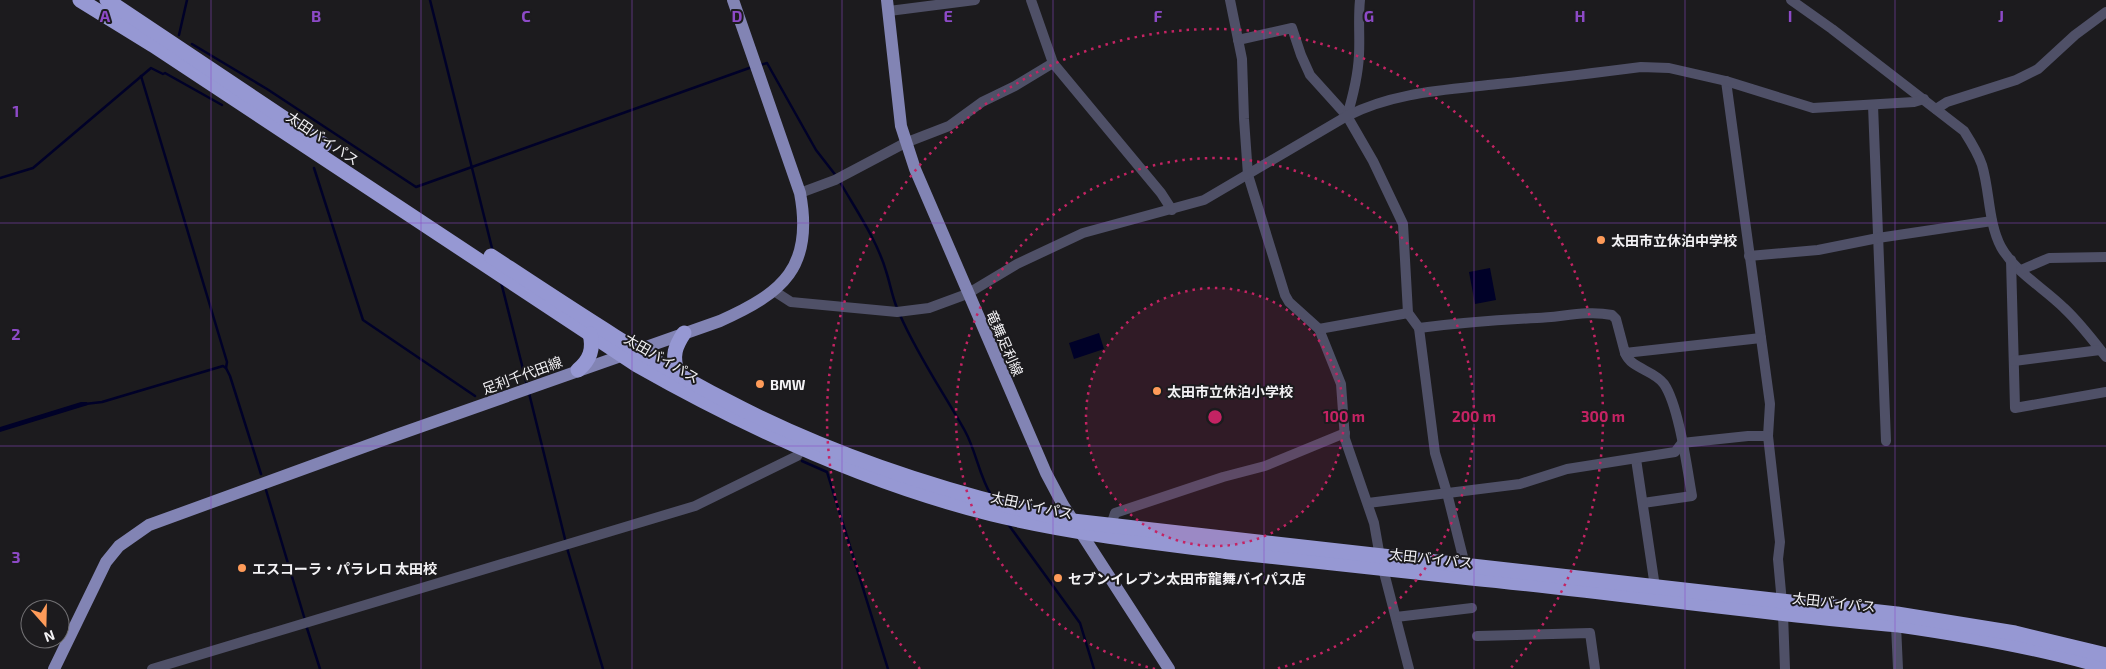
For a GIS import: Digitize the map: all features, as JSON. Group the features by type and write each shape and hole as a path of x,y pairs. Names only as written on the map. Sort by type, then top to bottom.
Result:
{"highway":[{"name":"太田バイパス","path":"80,0 152,45 622,355 671,384 802,448 888,481 988,513 1060,529 1077,526 1111,525 1382,563 1465,565 1655,586 2004,642 2105,664"},
{"name":"太田バイパス","path":"107,0 414,206 638,350 723,399 824,446 944,488 1077,526 1167,544 1382,563 1782,607 1953,622 2015,633 2105,664"},
{"path":"677,372 673,359 674,352 684,333"},
{"path":"578,370 591,353 590,334"}],"main road":[{"name":"足利千代田線","path":"54,669 106,562 119,546 149,525 684,333 748,308 774,291 788,274 800,254 805,234 804,213 800,193 733,0"},
{"name":"竜舞足利線","path":"888,6 899,109 905,144 968,294 1046,473 1077,526 1169,669"}],"street":[{"path":"888,6 975,0"},
{"path":"1031,0 1053,62 1161,193 1172,210"},
{"path":"1230,0 1242,59 1248,175 1285,295 1289,302 1319,329 1341,384 1344,433 1374,523 1382,563 1409,669"},
{"path":"1347,116 1356,88 1360,0"},
{"path":"1791,0 1924,99 1964,132 1982,166 1992,221 2001,246 2010,260 2064,307 2083,327 2103,353"},
{"path":"1936,109 1947,102 2016,80 2038,70 2075,35 2106,12"},
{"path":"1238,40 1292,28 1310,75 1347,116 1373,161 1403,224 1408,314 1418,328 1435,454 1465,565"},
{"path":"800,193 849,173 905,144 949,126 982,102 1016,86 1053,62"},
{"path":"774,291 782,298 791,302 897,312 929,308 968,294 1017,264 1084,233 1204,200 1347,116 1365,107 1399,97 1641,67 1669,68 1726,81 1813,108 1914,102 1924,99"},
{"path":"1726,81 1770,404 1768,436 1780,542 1778,559 1785,669"},
{"path":"1873,105 1886,441"},
{"path":"1749,256 1818,250 1878,238 1992,221"},
{"path":"2021,270 2048,258 2106,258"},
{"path":"2010,260 2015,408 2106,392"},
{"path":"1418,328 1471,321 1600,313 1612,315 1616,319 1628,360 1662,381 1669,392 1682,443 1692,496 1642,504"},
{"path":"1319,329 1408,314"},
{"path":"1625,353 1761,338"},
{"path":"2014,361 2103,353"},
{"path":"1111,525 1115,513 1223,477 1265,466 1344,433"},
{"path":"1368,502 1520,484 1566,469 1675,452 1682,443 1748,436 1768,436"},
{"path":"152,669 695,506 797,456 802,448"},
{"path":"1636,458 1655,586"},
{"path":"1396,617 1472,608"},
{"path":"1896,625 1898,669"},
{"path":"1477,636 1590,633 1595,669"}],"water":[{"path":"1490,268 1496,300 1475,304 1469,272"},
{"path":"1099,333 1104,349 1074,359 1069,343"},
{"path":"81,402 87,402 88,405 0,432 0,427"}],"waterway":[{"path":"179,35 187,0"},
{"path":"430,0 493,252"},
{"path":"192,44 267,89 416,187 752,67"},
{"path":"760,65 767,63 816,150 837,177"},
{"path":"0,178 33,168 151,68 163,74 165,73 222,105"},
{"path":"141,76 227,362 226,368"},
{"path":"314,168 363,320 475,396"},
{"path":"840,182 866,225 882,259 897,308"},
{"path":"501,282 527,385"},
{"path":"900,315 965,431 991,495"},
{"path":"85,404 102,402 223,366 230,376 261,474"},
{"path":"529,393 566,543"},
{"path":"802,461 827,472 888,669"},
{"path":"266,490 305,620"},
{"path":"1008,524 1080,623 1094,669"},
{"path":"567,548 603,669"},
{"path":"306,625 320,669"}],"place":[{"name":"太田市立休泊中学校","path":"1601,240"},
{"name":"BMW","path":"760,384"},
{"name":"太田市立休泊小学校","path":"1157,391"},
{"name":"エスコーラ・パラレロ 太田校","path":"242,568"},
{"name":"セブンイレブン太田市龍舞バイパス店","path":"1058,578"}]}
